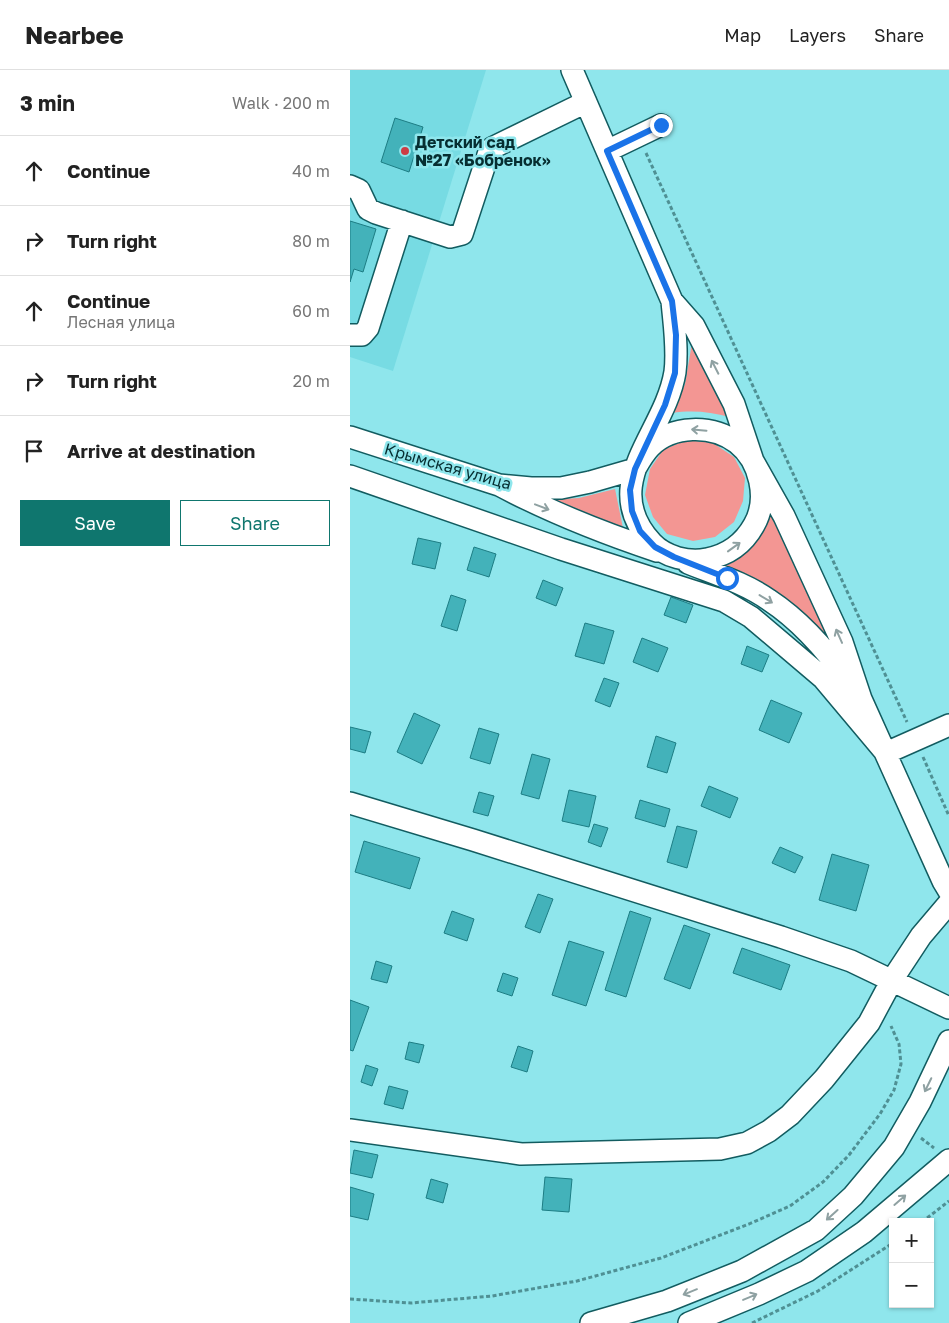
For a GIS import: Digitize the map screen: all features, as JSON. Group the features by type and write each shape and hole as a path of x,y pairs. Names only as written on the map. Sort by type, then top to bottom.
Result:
{"street":[{"path":"572,70 672,301 676,335 675,373 665,405 635,469 630,490 632,511 640,531 655,547 674,557 699,561 717,558 734,549 748,536 757,520 762,501 761,483 734,404 694,326 672,301"},
{"path":"350,186 359,190 368,209 376,213 450,237 462,234 492,148 586,102"},
{"path":"607,151 661,125"},
{"path":"350,335 362,335 368,328 402,221"},
{"path":"350,1130 521,1154 720,1148 747,1144 769,1132 790,1115 824,1079 869,1023 892,980 921,936 949,904 946,886 861,698 842,642 784,516 752,461 737,443 730,439 716,432 692,429 670,434 650,447 635,469"},
{"name":"Крымская улица","path":"350,437 499,485 561,488 635,469"},
{"path":"350,476 561,549 724,601 751,617 823,678 886,753"},
{"path":"499,485 534,504 727,578 769,599 806,629 836,663 861,698"},
{"path":"886,753 949,725"},
{"path":"350,803 781,937 851,961 949,1008"},
{"path":"591,1323 667,1301 742,1271 816,1230 853,1196 894,1147 920,1102 949,1041"},
{"path":"689,1323 808,1271 864,1232 949,1160"}],"path":[{"path":"638,136 949,816"},
{"path":"350,1299 411,1303 492,1296 577,1281 661,1258 790,1206 823,1182 849,1155 880,1114 894,1090 901,1064 899,1044 891,1026"},
{"path":"927,1218 949,1201"}],"shaded area":[{"name":"Детский сад №27 «Бобренок»","path":"350,70 486,70 393,371 350,357"},
{"path":"692,343 730,417 701,412 672,413 685,384"},
{"path":"686,440 713,443 734,457 745,478 743,501 734,522 715,537 693,541 667,534 653,517 645,495 650,469 663,450"},
{"path":"615,489 623,528 547,500 579,498"},
{"path":"771,512 839,653 722,566 751,544 761,531"}],"building":[{"path":"395,118 423,127 409,172 381,162"},
{"path":"350,221 376,229 363,272 354,269 350,282"},
{"path":"418,538 441,543 435,569 412,564"},
{"path":"474,547 496,554 489,577 467,570"},
{"path":"543,580 563,588 556,606 536,598"},
{"path":"451,595 466,600 457,631 441,626"},
{"path":"671,597 693,605 686,623 664,615"},
{"path":"585,623 614,631 604,664 575,656"},
{"path":"642,638 668,648 658,672 633,662"},
{"path":"747,646 769,655 762,672 741,664"},
{"path":"604,678 619,683 610,707 595,701"},
{"path":"771,700 802,713 789,743 759,730"},
{"path":"414,713 440,725 422,764 397,752"},
{"path":"350,727 371,732 365,753 350,749"},
{"path":"479,728 499,734 490,764 470,758"},
{"path":"656,736 676,743 667,773 647,767"},
{"path":"532,754 550,759 539,799 521,794"},
{"path":"709,786 738,798 730,818 701,806"},
{"path":"569,790 596,796 589,827 562,821"},
{"path":"479,792 494,796 488,816 473,812"},
{"path":"640,800 670,809 665,827 635,818"},
{"path":"594,824 608,828 601,847 588,842"},
{"path":"677,826 697,831 687,868 667,862"},
{"path":"364,841 420,858 410,889 355,872"},
{"path":"780,847 803,857 795,873 772,863"},
{"path":"832,854 869,865 856,911 819,900"},
{"path":"538,894 553,899 540,933 525,927"},
{"path":"452,911 474,919 467,941 444,933"},
{"path":"630,911 651,918 626,997 605,990"},
{"path":"684,925 710,934 690,989 664,979"},
{"path":"569,941 604,952 586,1006 552,995"},
{"path":"742,948 790,965 781,990 733,973"},
{"path":"376,961 392,966 387,983 371,979"},
{"path":"503,973 518,978 512,996 497,991"},
{"path":"350,1000 369,1007 353,1051 350,1050"},
{"path":"409,1042 424,1045 419,1063 405,1059"},
{"path":"518,1046 533,1051 527,1072 511,1067"},
{"path":"366,1065 378,1069 372,1086 361,1082"},
{"path":"389,1086 408,1091 403,1109 384,1104"},
{"path":"354,1150 378,1155 372,1178 350,1173"},
{"path":"545,1177 572,1179 569,1212 542,1210"},
{"path":"431,1179 448,1184 443,1203 426,1198"},
{"path":"350,1187 374,1194 368,1220 350,1216"}],"place":[{"name":"Детский сад №27 «Бобренок»","path":"405,151"}],"route":[{"path":"661,125 607,151 672,301 676,335 675,373 665,405 635,469 630,490 632,511 640,531 655,547 674,557 727,578"}]}
